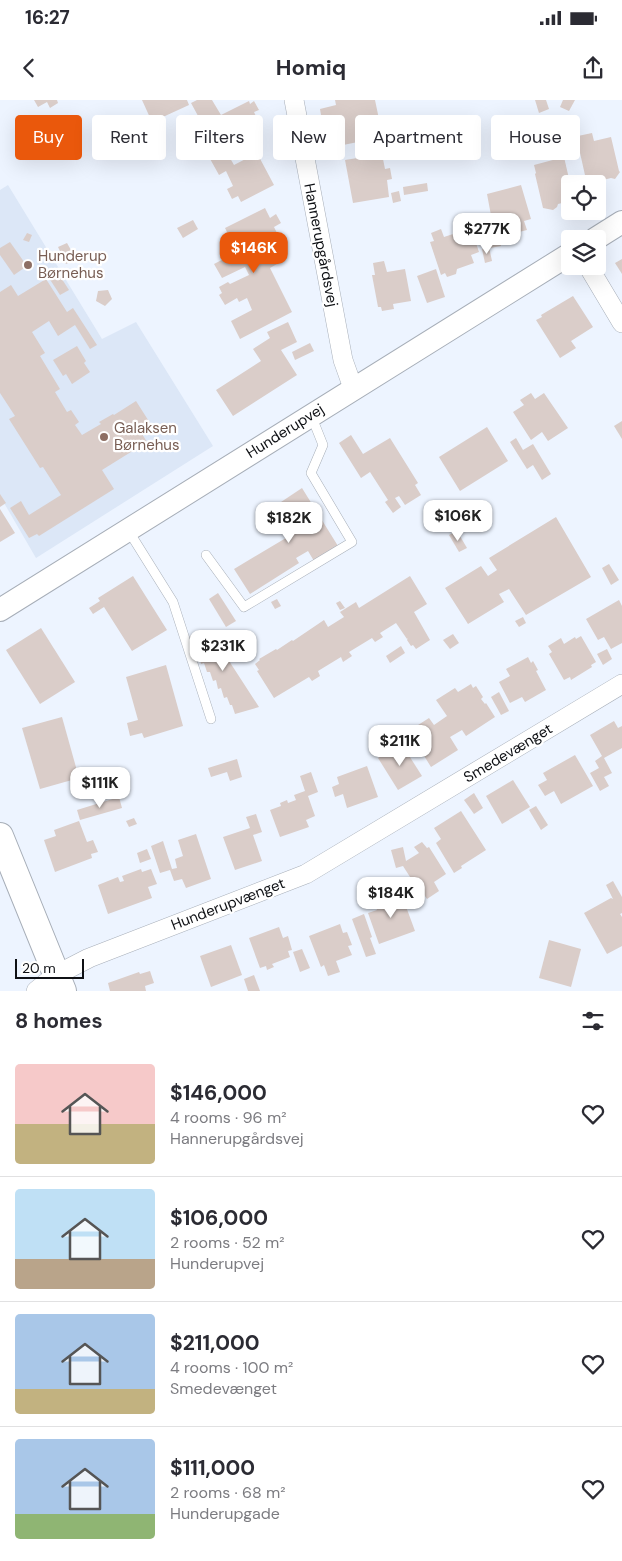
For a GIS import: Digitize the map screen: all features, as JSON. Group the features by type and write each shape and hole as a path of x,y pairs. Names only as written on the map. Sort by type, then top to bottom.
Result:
{"main road":[{"path":"0,836 52,986"}],"street":[{"name":"Hannerupgårdsvej","path":"294,100 343,360 354,388"},
{"path":"606,232 622,222"},
{"name":"Hunderupvej","path":"0,610 561,260"},
{"path":"593,275 622,323"},
{"name":"Smedevænget","path":"394,821 622,684"},
{"name":"Hunderupvænget","path":"52,986 89,958 306,874 394,821"}],"lane":[{"path":"206,555 244,607 352,542 311,473 323,445 311,415"},
{"path":"127,530 174,602 211,719"}],"shaded area":[{"name":"Galaksen Børnehus","path":"8,185 102,339 136,322 213,446 36,558 0,496 0,190"}],"building":[{"path":"34,100 57,100 58,103 50,108 47,102 38,107"},
{"path":"142,100 187,100 189,105 166,116 149,115"},
{"path":"197,100 212,100 221,115 198,115 191,103"},
{"path":"335,100 375,100 378,115 355,115 355,143 345,145 345,115 321,115 320,109 336,105"},
{"path":"535,100 546,100 549,109 539,113"},
{"path":"563,100 575,100 569,111 560,107"},
{"path":"249,101 250,104 254,101 259,110 254,112 255,115 221,115"},
{"path":"592,133 594,141 611,137 620,172 615,179 606,179 606,175 585,175 580,153 580,136"},
{"path":"355,158 355,160 383,160 385,169 390,168 392,179 387,180 389,197 353,203 345,160"},
{"path":"211,160 231,160 234,165 244,160 261,160 274,185 241,202 238,196 232,199 227,189 233,186 226,171 219,175"},
{"path":"553,160 565,160 568,175 561,175 561,203 553,210 543,208 534,165"},
{"path":"427,183 428,191 404,195 403,187"},
{"path":"521,185 531,219 524,221 527,230 511,234 512,238 500,241 501,246 490,248 484,228 493,226 487,194"},
{"path":"399,191 401,201 393,203 391,193"},
{"path":"265,208 270,218 276,214 281,223 274,227 279,237 276,239 277,241 269,245 268,243 255,249 260,259 272,253 277,264 270,268 292,312 240,339 231,321 252,310 247,298 239,302 237,298 225,305 219,295 222,293 219,287 249,275 245,267 222,278 214,264 247,247 246,244 241,247 237,239 232,242 225,228"},
{"path":"193,220 198,229 183,238 177,228"},
{"path":"471,228 479,252 471,255 474,263 457,269 456,274 447,277 445,273 441,275 430,242 434,241 431,233 441,229 444,237"},
{"path":"27,233 32,235 29,242 23,240"},
{"path":"10,242 27,266 14,275 0,255 0,248"},
{"path":"67,243 76,259 66,264 58,247"},
{"path":"489,247 492,261 485,263 482,249"},
{"path":"622,259 622,274 615,263"},
{"path":"384,261 387,272 405,269 411,301 393,304 394,309 382,311 381,307 378,307 372,275 375,275 373,263"},
{"path":"436,269 445,297 427,303 417,276"},
{"path":"58,273 69,290 60,295 49,278"},
{"path":"46,279 67,312 73,308 97,345 90,349 75,325 58,336 49,321 32,332 45,353 40,356 60,389 55,392 67,412 71,410 79,422 75,425 82,435 101,424 99,422 136,401 150,423 139,429 147,442 102,470 114,489 39,536 37,534 29,538 10,508 21,501 29,515 61,495 43,467 40,468 9,419 15,416 0,393 0,292 11,285 18,296"},
{"path":"108,290 112,299 105,306 96,301 98,291"},
{"path":"573,296 593,327 571,341 576,348 560,358 536,320"},
{"path":"288,322 297,342 281,350 297,375 233,416 216,390 261,361 253,349 270,338 267,332"},
{"path":"310,343 314,351 295,360 292,352"},
{"path":"77,346 90,372 72,384 66,374 63,376 53,360"},
{"path":"531,393 535,399 544,393 568,428 548,441 542,432 531,440 513,412 524,405 520,400"},
{"path":"622,421 622,439 614,426"},
{"path":"487,427 508,461 460,491 439,457"},
{"path":"351,435 363,454 390,438 418,483 415,485 421,495 405,505 399,496 395,498 401,507 393,513 385,502 388,500 370,472 361,478 339,443"},
{"path":"516,438 523,450 533,444 551,474 542,480 533,465 527,469 510,442"},
{"path":"302,488 338,546 314,561 308,551 296,558 299,563 250,594 234,569 296,532 278,504"},
{"path":"0,494 6,503 0,507"},
{"path":"0,509 15,533 0,542"},
{"path":"556,517 591,577 526,615 509,589 499,594 504,602 468,624 445,588 481,566 488,576 497,570 489,558"},
{"path":"457,531 467,548 459,552 449,535"},
{"path":"609,564 619,580 611,585 602,568"},
{"path":"133,576 167,630 132,651 104,607 93,614 89,608 100,601 98,598"},
{"path":"410,576 427,604 414,612 430,640 416,649 413,645 411,646 407,640 408,638 396,623 380,633 383,637 375,642 372,638 349,652 352,656 343,662 341,657 318,671 320,676 312,681 309,677 274,698 257,671 259,670 255,664 259,659 293,641 324,620 328,627 344,617 340,612 356,602 359,608"},
{"path":"218,593 236,621 226,627 209,599"},
{"path":"277,599 281,606 275,609 271,602"},
{"path":"619,600 622,606 622,643 611,649 604,637 598,640 586,619"},
{"path":"340,601 345,608 340,610 336,603"},
{"path":"523,617 526,623 519,627 515,621"},
{"path":"41,628 75,682 40,704 6,650"},
{"path":"209,630 259,707 235,714 227,697 224,698 221,688 218,689 216,680 213,681 204,663 201,664 199,654 196,655 190,636"},
{"path":"453,634 459,643 450,649 443,640"},
{"path":"581,636 596,662 591,665 592,667 571,680 570,677 564,680 549,654 552,652 548,646 561,638 564,644 575,637 576,639"},
{"path":"401,646 405,653 390,663 386,656"},
{"path":"607,649 612,659 603,665 597,654"},
{"path":"528,657 531,663 533,661 538,670 536,671 546,690 525,702 522,697 510,703 499,682 510,676 506,669"},
{"path":"166,665 183,726 144,738 142,733 130,736 127,723 138,720 126,677"},
{"path":"471,684 473,688 476,686 483,697 481,699 495,717 466,736 462,730 450,737 458,750 431,767 413,738 419,734 415,727 429,718 434,725 447,716 436,700 455,688 458,692"},
{"path":"499,692 509,711 501,715 491,697"},
{"path":"62,717 79,778 40,789 22,728"},
{"path":"614,721 618,728 622,726 622,748 604,758 612,773 604,777 609,786 600,791 590,773 599,768 595,761 602,756 590,735"},
{"path":"401,743 422,776 398,790 378,758"},
{"path":"575,755 593,786 561,804 554,791 545,796 538,785 547,780 543,773"},
{"path":"237,759 242,777 230,781 227,772 211,777 208,768"},
{"path":"367,766 378,797 347,808 343,794 335,797 332,787 339,784 337,777"},
{"path":"311,772 318,792 308,796 315,816 306,820 309,827 280,837 270,810 281,806 280,803 287,800 288,803 296,800 294,795 305,791 300,776"},
{"path":"513,780 530,807 502,824 486,796"},
{"path":"474,793 483,808 474,814 464,800"},
{"path":"119,797 122,808 80,820 77,810"},
{"path":"536,806 548,825 541,830 529,810"},
{"path":"461,811 486,850 461,866 462,868 454,873 436,843 441,839 434,828"},
{"path":"256,814 262,832 253,835 262,861 235,870 223,837 250,828 246,817"},
{"path":"134,818 137,824 129,827 126,821"},
{"path":"79,821 87,842 93,840 98,852 91,854 92,858 55,872 44,840 56,836 54,830"},
{"path":"196,834 211,879 186,888 182,879 174,881 170,870 160,873 151,846 163,841 172,869 177,868 175,859 183,856 178,840"},
{"path":"422,842 427,848 429,847 446,874 434,882 439,891 427,899 421,890 419,891 403,866 396,868 391,850 403,847 406,861 419,853 414,847"},
{"path":"147,849 151,859 140,863 137,853"},
{"path":"141,869 142,872 151,869 157,884 148,887 152,898 108,914 98,885 118,877 120,882 124,881 122,876"},
{"path":"613,881 622,897 622,913 620,914 622,917 622,946 607,954 584,913 611,898 613,899 606,885"},
{"path":"401,893 415,931 379,944 368,913 377,910 375,905"},
{"path":"364,914 376,954 366,957 352,919"},
{"path":"340,924 343,933 347,932 352,945 348,946 352,955 336,961 340,972 328,976 324,965 321,967 309,936"},
{"path":"279,927 283,938 288,936 292,950 288,951 290,957 272,964 274,967 267,970 266,966 260,968 249,938"},
{"path":"549,940 581,949 571,987 539,978"},
{"path":"231,945 242,975 211,987 200,956"},
{"path":"302,949 310,968 300,972 293,952"},
{"path":"150,971 154,983 145,986 146,991 110,991 108,983 139,972 140,974"},
{"path":"254,975 260,991 248,991 244,979"}],"place":[{"name":"Hunderup Børnehus","path":"28,265"},
{"name":"Galaksen Børnehus","path":"104,437"}]}
